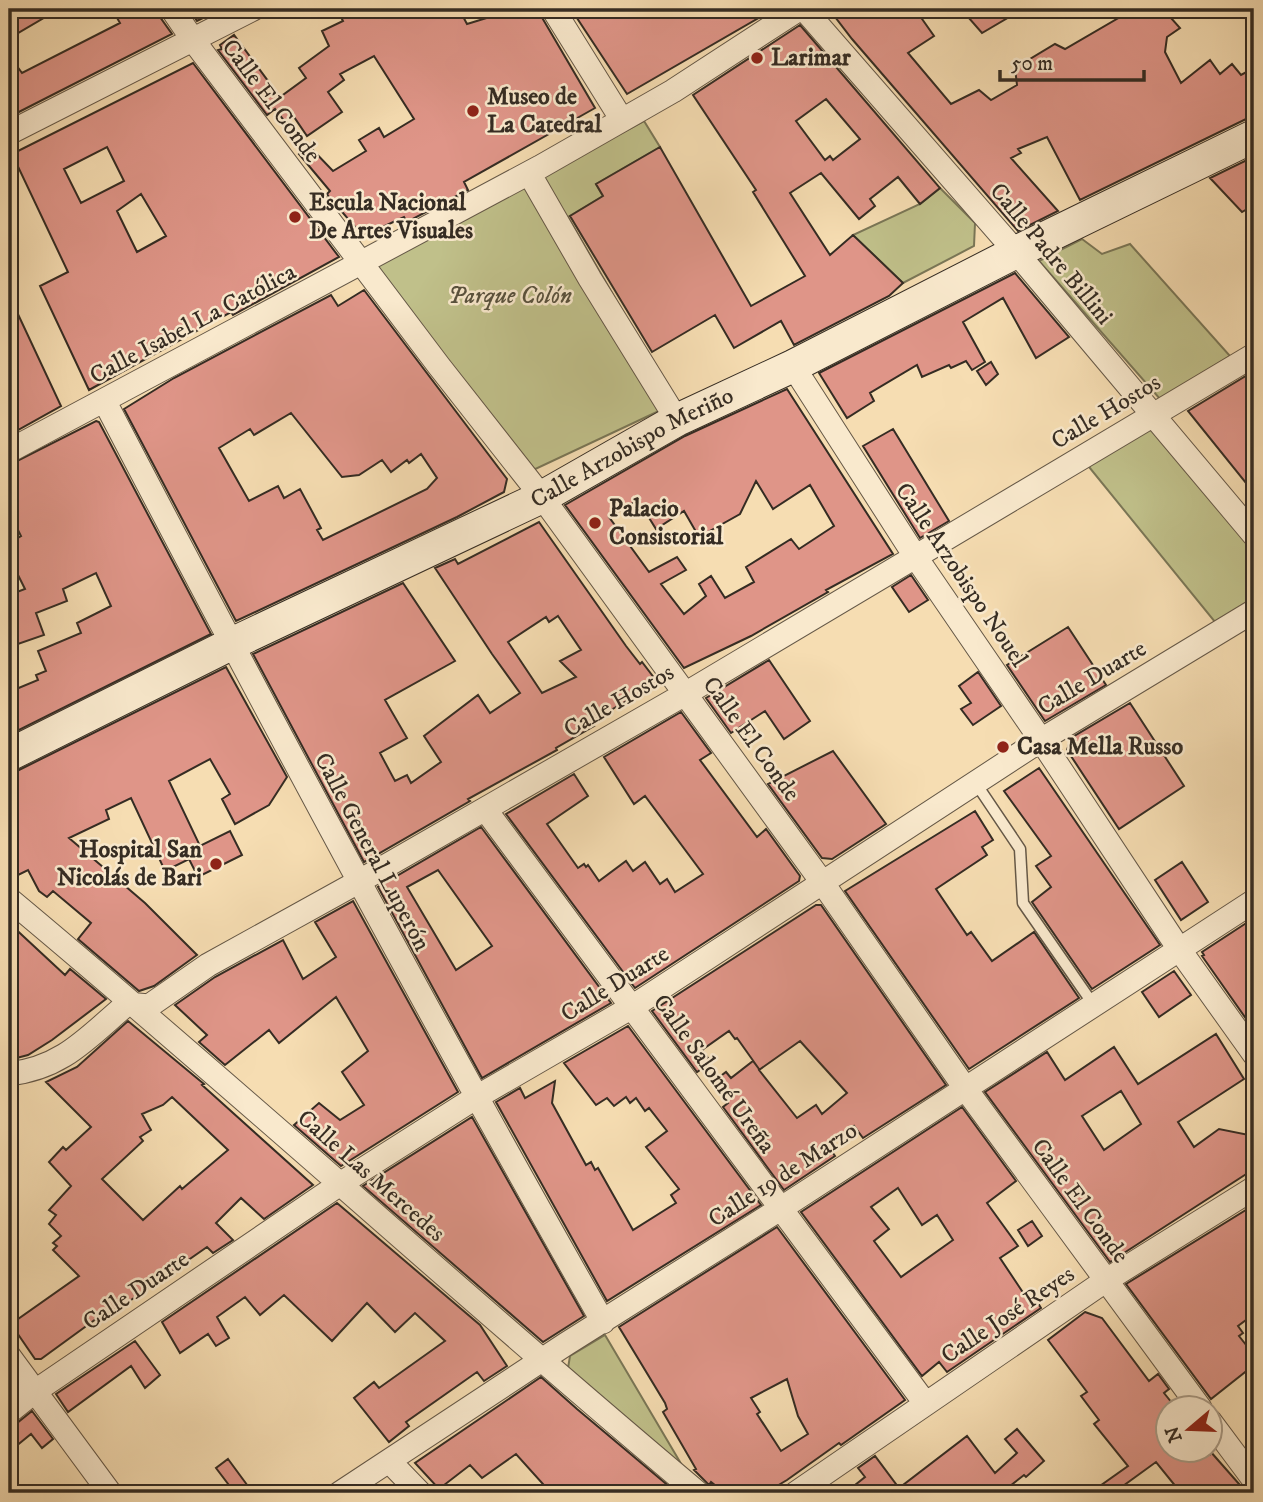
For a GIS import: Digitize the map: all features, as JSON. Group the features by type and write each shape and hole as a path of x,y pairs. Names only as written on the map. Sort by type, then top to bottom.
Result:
{"street":[{"name":"Calle El Conde","path":"172,9 192,40 361,264 542,497 822,882 965,1088 1190,1394"},
{"path":"9,133 253,9"},
{"path":"553,9 622,120"},
{"name":"Calle Isabel La Católica","path":"9,451 529,173 622,120 802,9"},
{"name":"Calle Padre Billini","path":"802,9 1016,252 1254,535"},
{"name":"Calle Arzobispo Meriño","path":"9,755 231,644 542,497 677,420 793,366 1016,252 1254,136"},
{"path":"529,173 590,279 677,420"},
{"name":"Calle Hostos","path":"9,1074 46,1067 68,1055 127,1004 149,1006 208,965 685,694 1254,355"},
{"name":"Calle Arzobispo Nouel","path":"793,366 915,556 1179,949 1254,1054"},
{"name":"Calle General Luperón","path":"105,402 358,882 475,1098 603,1322"},
{"name":"Calle Duarte","path":"9,1412 34,1392 340,1184 475,1098 632,1007 975,782 1254,611"},
{"name":"Calle Salomé Ureña","path":"485,809 925,1403"},
{"name":"Calle Las Mercedes","path":"9,899 134,1003 542,1361 698,1493"},
{"name":"Calle 19 de Marzo","path":"340,1493 1254,901"},
{"name":"Calle José Reyes","path":"796,1493 1105,1281 1254,1188"},
{"path":"9,1356 110,1493"},
{"path":"1224,1440 1254,1480"},
{"path":"390,1462 420,1493"}],"lane":[{"path":"975,782 1020,849 1023,903 1093,1004"}],"green space":[{"name":"Parque Colón","path":"644,121 660,147 596,184 603,196 568,217 676,403 529,472 375,264"},
{"path":"940,188 975,223 974,246 903,283 853,235 920,204"},
{"path":"1082,239 1102,254 1130,244 1230,356 1160,399 1039,261"},
{"path":"1152,425 1254,547 1254,599 1215,622 1085,462"},
{"path":"605,1335 683,1467 568,1368 570,1356"}],"building":[{"path":"9,9 59,9 18,33 9,17"},
{"path":"112,9 158,9 160,17 172,34 9,117 9,55 22,73 120,23"},
{"path":"189,9 221,9 197,21"},
{"path":"337,9 459,9 467,24 500,14 497,9 537,9 595,108 464,182 468,190 407,222 404,217 363,236 329,197 327,194 330,191 299,154 308,145 333,171 366,151 359,140 379,128 384,137 414,119 374,56 340,74 344,80 328,92 342,112 307,136 294,117 286,123 275,109 267,115 218,50 222,49 220,45 234,35 280,97 306,78 299,68 329,46 322,31 343,21"},
{"path":"571,9 774,9 627,94"},
{"path":"829,9 915,9 934,36 908,53 951,104 979,90 991,100 1017,85 1015,68 1055,44 1065,49 1134,9 1163,9 1180,28 1167,37 1165,52 1181,83 1210,60 1220,74 1232,64 1241,75 1254,68 1254,118 1246,119 1080,200 1047,137 1018,149 1021,153 1011,158 1058,211 1018,231"},
{"path":"961,9 1023,9 982,33"},
{"path":"800,25 940,188 920,204 898,177 870,199 875,206 859,219 821,173 790,193 830,255 853,235 903,283 889,296 794,345 781,321 734,348 715,315 652,352 570,216 603,196 596,184 660,147 751,306 805,276 753,192 756,190 693,95","holes":["826,99 860,139 833,160 830,156 825,160 796,121"]},
{"path":"193,63 339,257 233,315 231,312 89,390 40,286 68,272 12,154","holes":["107,147 124,181 81,203 64,169","141,194 166,236 137,252 117,211"]},
{"path":"1253,157 1254,205 1242,212 1210,178"},
{"path":"1015,273 1069,337 1036,358 1003,298 963,322 985,362 972,370 966,361 951,368 949,365 922,377 917,365 870,393 874,401 847,418 819,373"},
{"path":"364,290 507,479 504,492 457,517 236,621 124,409 174,378 331,295 338,306","holes":["291,413 342,477 359,475 382,460 391,472 421,454 437,478 427,489 323,540 317,530 321,528 300,489 284,498 278,486 249,501 219,448 250,429 254,435"]},
{"path":"9,295 61,406 9,435"},
{"path":"991,362 998,374 986,385 977,371"},
{"path":"1254,371 1254,493 1188,411"},
{"path":"787,389 893,554 826,590 828,592 751,636 684,668 565,505 685,436","holes":["756,481 773,509 810,485 834,526 799,549 791,539 746,567 754,582 725,598 711,576 699,584 706,596 684,614 661,584 686,570 677,557 649,572 609,517 638,500 656,529 684,511 699,537 740,514"]},
{"path":"96,421 99,422 211,634 9,735 9,692 38,680 36,675 46,671 38,651 81,633 77,623 111,606 96,573 63,589 67,601 36,613 44,635 15,645 9,629 9,595 25,589 9,557 9,543 21,536 9,512 9,465"},
{"path":"893,429 949,521 920,538 863,446"},
{"path":"539,522 626,646 658,683 590,722 594,726 556,748 557,750 468,799 470,801 364,862 253,654 403,583 455,661 385,700 407,738 380,753 395,781 407,775 411,783 441,762 424,736 478,695 490,713 520,693 435,568 455,559 458,564","holes":["558,616 581,650 560,661 576,677 542,693 508,642 546,617 549,622"]},
{"path":"911,575 928,600 909,612 892,587"},
{"path":"1068,627 1106,685 1045,721 1007,665"},
{"path":"769,660 810,721 784,739 765,711 731,733 706,698"},
{"path":"226,667 287,777 269,805 235,824 222,799 230,794 210,759 169,781 200,846 230,831 242,855 198,877 189,859 165,871 131,798 106,810 109,819 69,838 145,903 197,955 154,986 139,991 78,939 91,923 53,891 47,897 39,891 28,870 14,877 9,856 9,773"},
{"path":"978,672 1001,706 973,725 961,709 971,703 959,686"},
{"path":"1130,703 1184,786 1119,829 1067,750 1071,738"},
{"path":"681,712 711,753 700,760 757,837 766,829 800,876 799,881 635,988 506,814 574,774 588,796 547,824 578,868 584,864 586,867 588,865 599,881 626,861 633,871 645,862 660,884 667,879 675,892 703,874 645,796 634,804 604,757"},
{"path":"833,751 886,824 832,859 822,858 768,784"},
{"path":"1039,768 1160,945 1092,989 1032,902 1051,887 1036,866 1051,856 1004,791"},
{"path":"975,811 993,840 982,847 987,855 936,889 967,935 971,932 992,961 1034,932 1079,998 969,1069 845,891"},
{"path":"481,827 611,1003 482,1078 378,887","holes":["438,870 492,946 456,970 407,887"]},
{"path":"1182,862 1208,902 1181,920 1155,880"},
{"path":"353,901 458,1092 341,1166 294,1125 319,1103 340,1120 364,1105 342,1072 368,1051 336,997 279,1043 269,1030 225,1065 199,1042 207,1035 175,1005 215,977 283,940 303,979 336,957 315,922"},
{"path":"816,905 821,905 946,1085 863,1138 854,1126 827,1145 835,1156 784,1190 723,1107 728,1103 713,1082 726,1072 731,1078 753,1061 759,1069 737,1038 729,1031 702,1050 711,1062 697,1072 652,1011","holes":["800,1041 847,1093 822,1114 816,1105 797,1118 759,1070"]},
{"path":"1254,918 1254,1030 1202,956 1202,952"},
{"path":"9,923 65,975 70,969 106,999 52,1040 28,1055 9,1060"},
{"path":"1174,971 1191,995 1159,1017 1142,992"},
{"path":"128,1021 204,1084 202,1085 313,1185 264,1219 241,1198 216,1223 233,1240 213,1253 207,1247 98,1323 96,1319 41,1359 35,1359 11,1324 79,1276 53,1250 57,1246 53,1243 61,1236 49,1224 56,1215 49,1210 71,1186 49,1162 63,1147 66,1150 91,1127 46,1082 77,1067","holes":["172,1097 228,1150 182,1189 180,1186 143,1220 102,1179 143,1141 140,1137 151,1130 142,1114 163,1105"]},
{"path":"628,1026 761,1205 607,1301 496,1102 520,1088 525,1098 555,1081 552,1103 586,1165 591,1162 595,1170 598,1168 633,1230 676,1203 671,1195 679,1189 646,1147 667,1131 649,1108 645,1111 636,1098 630,1103 626,1097 614,1106 607,1098 596,1105 564,1063"},
{"path":"1216,1034 1244,1079 1178,1122 1194,1147 1219,1129 1254,1136 1254,1169 1110,1262 985,1092 1047,1052 1065,1080 1114,1047 1138,1084","holes":["1121,1091 1141,1124 1104,1150 1082,1116"]},
{"path":"962,1107 1016,1181 987,1203 1018,1246 1000,1258 1024,1294 1030,1290 1041,1308 947,1372 939,1362 922,1376 801,1212","holes":["898,1188 922,1225 937,1215 953,1240 901,1277 874,1241 889,1229 871,1207"]},
{"path":"472,1117 584,1316 543,1342 363,1186"},
{"path":"337,1203 480,1325 507,1366 484,1381 477,1372 406,1422 409,1426 389,1442 354,1398 374,1382 379,1388 445,1341 415,1313 395,1332 367,1303 332,1341 284,1295 260,1315 245,1297 217,1317 229,1338 216,1346 208,1334 180,1353 162,1322"},
{"path":"1254,1205 1254,1314 1238,1326 1243,1333 1239,1336 1254,1355 1254,1365 1217,1394 1207,1394 1126,1284"},
{"path":"1032,1221 1042,1236 1028,1246 1018,1230"},
{"path":"777,1227 905,1400 765,1493 725,1493 711,1482 709,1485 694,1470 696,1469 663,1412 667,1409 665,1403 619,1327","holes":["787,1379 798,1416 808,1434 781,1451 757,1414 760,1412 751,1398"]},
{"path":"1085,1312 1102,1318 1149,1381 1158,1374 1169,1389 1165,1394 1154,1394 1154,1463 1123,1486 1128,1493 1090,1493 1128,1466 1094,1424 1099,1420 1081,1396 1087,1392 1048,1340"},
{"path":"135,1341 160,1375 145,1388 131,1366 68,1412 56,1394"},
{"path":"541,1377 677,1493 551,1493 516,1454 482,1478 470,1465 439,1489 415,1463"},
{"path":"32,1411 53,1439 42,1448 31,1434 9,1452 9,1426"},
{"path":"1017,1429 1044,1461 1001,1493 845,1493 865,1477 858,1468 875,1456 899,1488 967,1436 995,1473 1017,1453 1005,1439"},
{"path":"228,1459 253,1493 235,1493 216,1468"},
{"path":"1158,1464 1221,1464 1247,1493 1181,1493"}],"place":[{"name":"Larimar","path":"757,58"},
{"name":"Museo de La Catedral","path":"473,111"},
{"name":"Escula Nacional De Artes Visuales","path":"295,217"},
{"name":"Palacio Consistorial","path":"595,523"},
{"name":"Casa Mella Russo","path":"1003,747"},
{"name":"Hospital San Nicolás de Bari","path":"216,864"}]}
